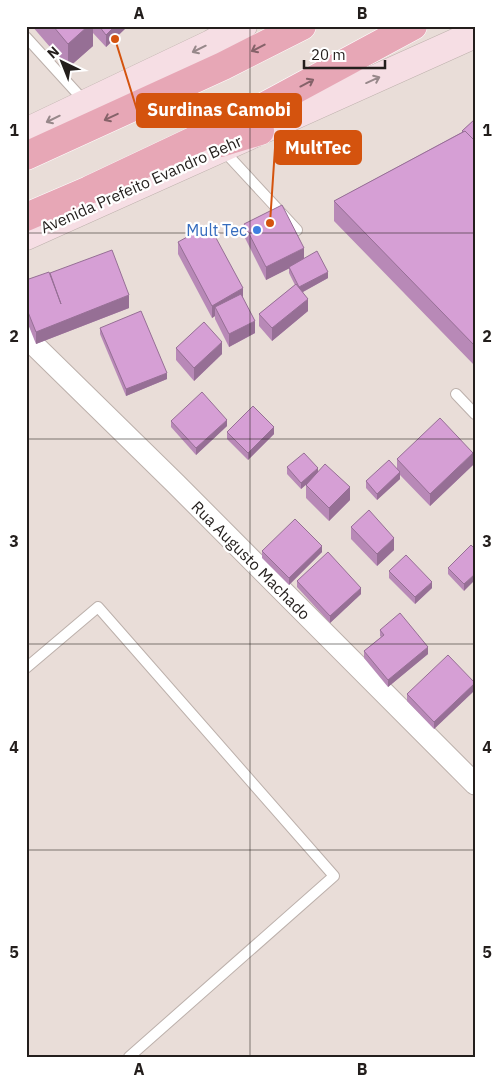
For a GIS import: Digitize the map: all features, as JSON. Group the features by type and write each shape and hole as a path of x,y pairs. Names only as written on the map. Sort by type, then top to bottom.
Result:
{"highway":[{"path":"26,156 222,66 302,26"},
{"name":"Avenida Prefeito Evandro Behr","path":"26,217 90,190 250,114 414,26"},
{"path":"90,190 226,141 260,131"}],"main road":[{"path":"26,132 210,44 243,26"},
{"name":"Avenida Prefeito Evandro Behr","path":"26,236 475,34"}],"street":[{"name":"Rua Augusto Machado","path":"26,337 163,471 475,784"}],"lane":[{"path":"26,37 86,103"},
{"path":"222,148 297,230"},
{"path":"456,394 475,414"},
{"path":"26,668 98,607 334,876 129,1057"}],"building":[{"path":"53,26 88,26 68,44"},
{"path":"99,26 115,26 106,35"},
{"path":"475,119 475,141 465,131 462,131"},
{"path":"465,131 475,141 475,346 334,201"},
{"path":"282,205 304,248 266,267 244,224"},
{"path":"209,225 243,288 212,306 178,242"},
{"path":"112,250 129,295 36,332 26,307 26,280 49,272 61,304 50,273"},
{"path":"317,251 328,272 299,287 289,267"},
{"path":"296,284 308,299 272,328 259,314"},
{"path":"241,294 255,321 229,334 215,307"},
{"path":"141,311 167,373 126,389 100,328"},
{"path":"204,322 222,342 194,368 176,348"},
{"path":"202,392 227,420 196,448 171,421"},
{"path":"253,406 274,427 248,453 227,432"},
{"path":"440,418 473,453 430,494 397,459"},
{"path":"304,453 318,468 301,483 287,467"},
{"path":"389,460 400,472 377,494 366,481"},
{"path":"325,464 350,487 329,508 306,485"},
{"path":"369,510 394,538 377,554 351,527"},
{"path":"295,519 322,546 289,578 262,551"},
{"path":"471,545 475,549 475,574 464,584 448,568"},
{"path":"328,552 361,588 330,616 297,581"},
{"path":"406,555 432,582 415,597 389,571"},
{"path":"400,613 428,647 388,680 364,651 384,635 380,630"},
{"path":"448,655 475,683 434,722 407,694"}],"place":[{"name":"Surdinas Camobi","path":"115,39"},
{"name":"MultTec","path":"270,223"},
{"name":"Mult Tec","path":"257,230"}]}
